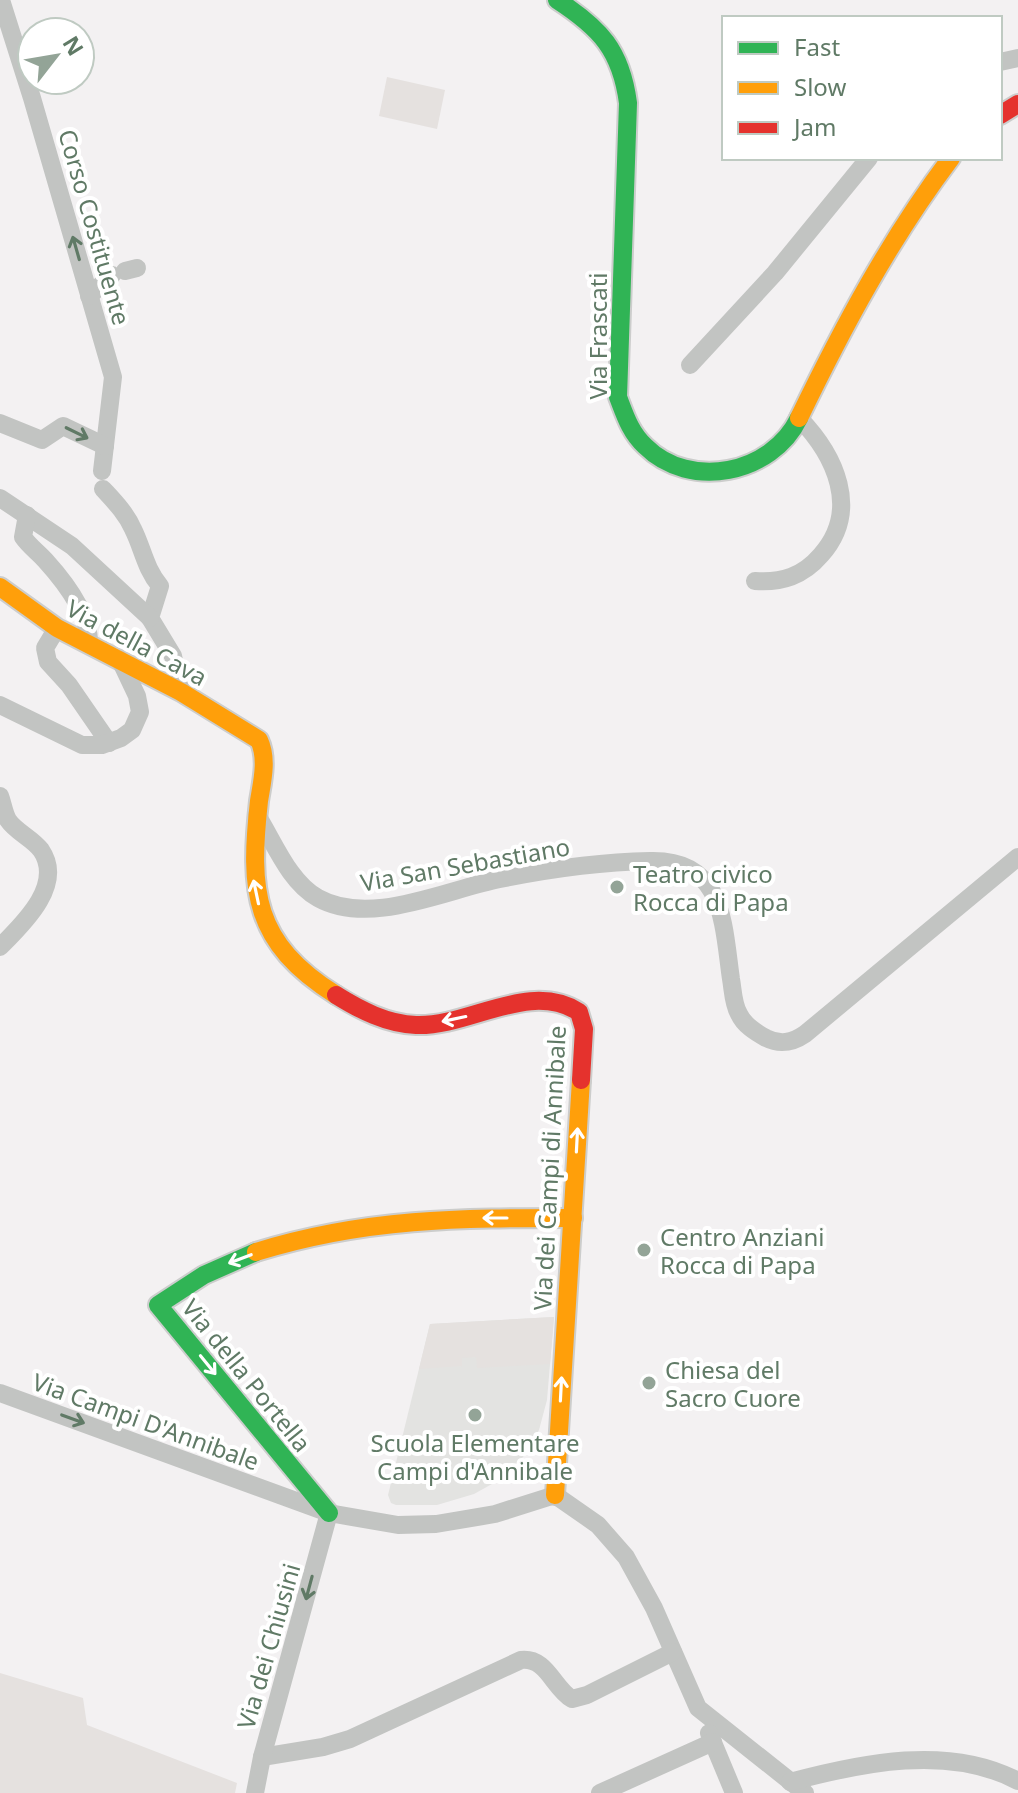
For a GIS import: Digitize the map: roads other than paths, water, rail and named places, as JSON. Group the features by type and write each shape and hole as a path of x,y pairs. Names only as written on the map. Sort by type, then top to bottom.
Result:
{"street":[{"name":"Corso Costituente","path":"1,0 113,377 105,446"},
{"name":"Via Frascati","path":"557,0 588,22 609,43 620,60 627,85 617,387 620,410 632,435 646,450 662,460 687,469 719,471 747,467 768,458 789,438 885,251 949,160"},
{"path":"690,365 775,273 867,160"},
{"path":"89,296 125,271"},
{"path":"755,581 786,580 806,569 823,553 839,525 842,503 838,478 822,444 799,418"},
{"path":"0,423 42,440 67,427 105,446 102,480 128,518 146,566 160,586 150,618"},
{"path":"0,498 88,559 150,618 173,656 181,692"},
{"path":"27,515 23,537 52,568 79,608 88,627 89,644"},
{"name":"Via della Cava","path":"0,587 57,628 181,692 254,735"},
{"path":"57,628 45,648 48,662 69,685 109,743"},
{"path":"0,705 82,745 109,743 132,730 140,712 137,696 120,660"},
{"name":"Via dei Campi di Annibale","path":"254,735 264,751 253,869 263,917 285,955 305,975 335,995 381,1016 411,1024 434,1024 543,1000 562,1002 579,1012 584,1029 555,1495"},
{"path":"0,796 11,823 35,843 44,856 47,871 35,910 0,947"},
{"name":"Via San Sebastiano","path":"257,815 293,874 308,892 329,903 356,909 380,908 537,873 639,861 667,861 690,868 705,881 721,910 737,1012 755,1031 780,1043 790,1043 805,1034 1018,857"},
{"name":"Via della Portella","path":"329,1513 158,1305 189,1282 216,1268 320,1232 400,1220 573,1218"},
{"name":"Via Campi D'Annibale","path":"0,1393 329,1513 398,1525 436,1524 495,1514 555,1495"},
{"path":"555,1495 598,1525 620,1549 644,1588 734,1793"},
{"name":"Via dei Chiusini","path":"255,1793 262,1757 329,1513"},
{"path":"262,1757 350,1739 521,1660 533,1659 539,1663 565,1694 576,1698 673,1652"},
{"path":"698,1708 798,1787 857,1765 912,1760 965,1764 1018,1781"},
{"path":"600,1793 713,1742"}],"place":[{"name":"Teatro civico Rocca di Papa","path":"617,887"},
{"name":"Centro Anziani Rocca di Papa","path":"644,1250"},
{"name":"Chiesa del Sacro Cuore","path":"649,1383"},
{"name":"Scuola Elementare Campi d'Annibale","path":"475,1415"}]}
